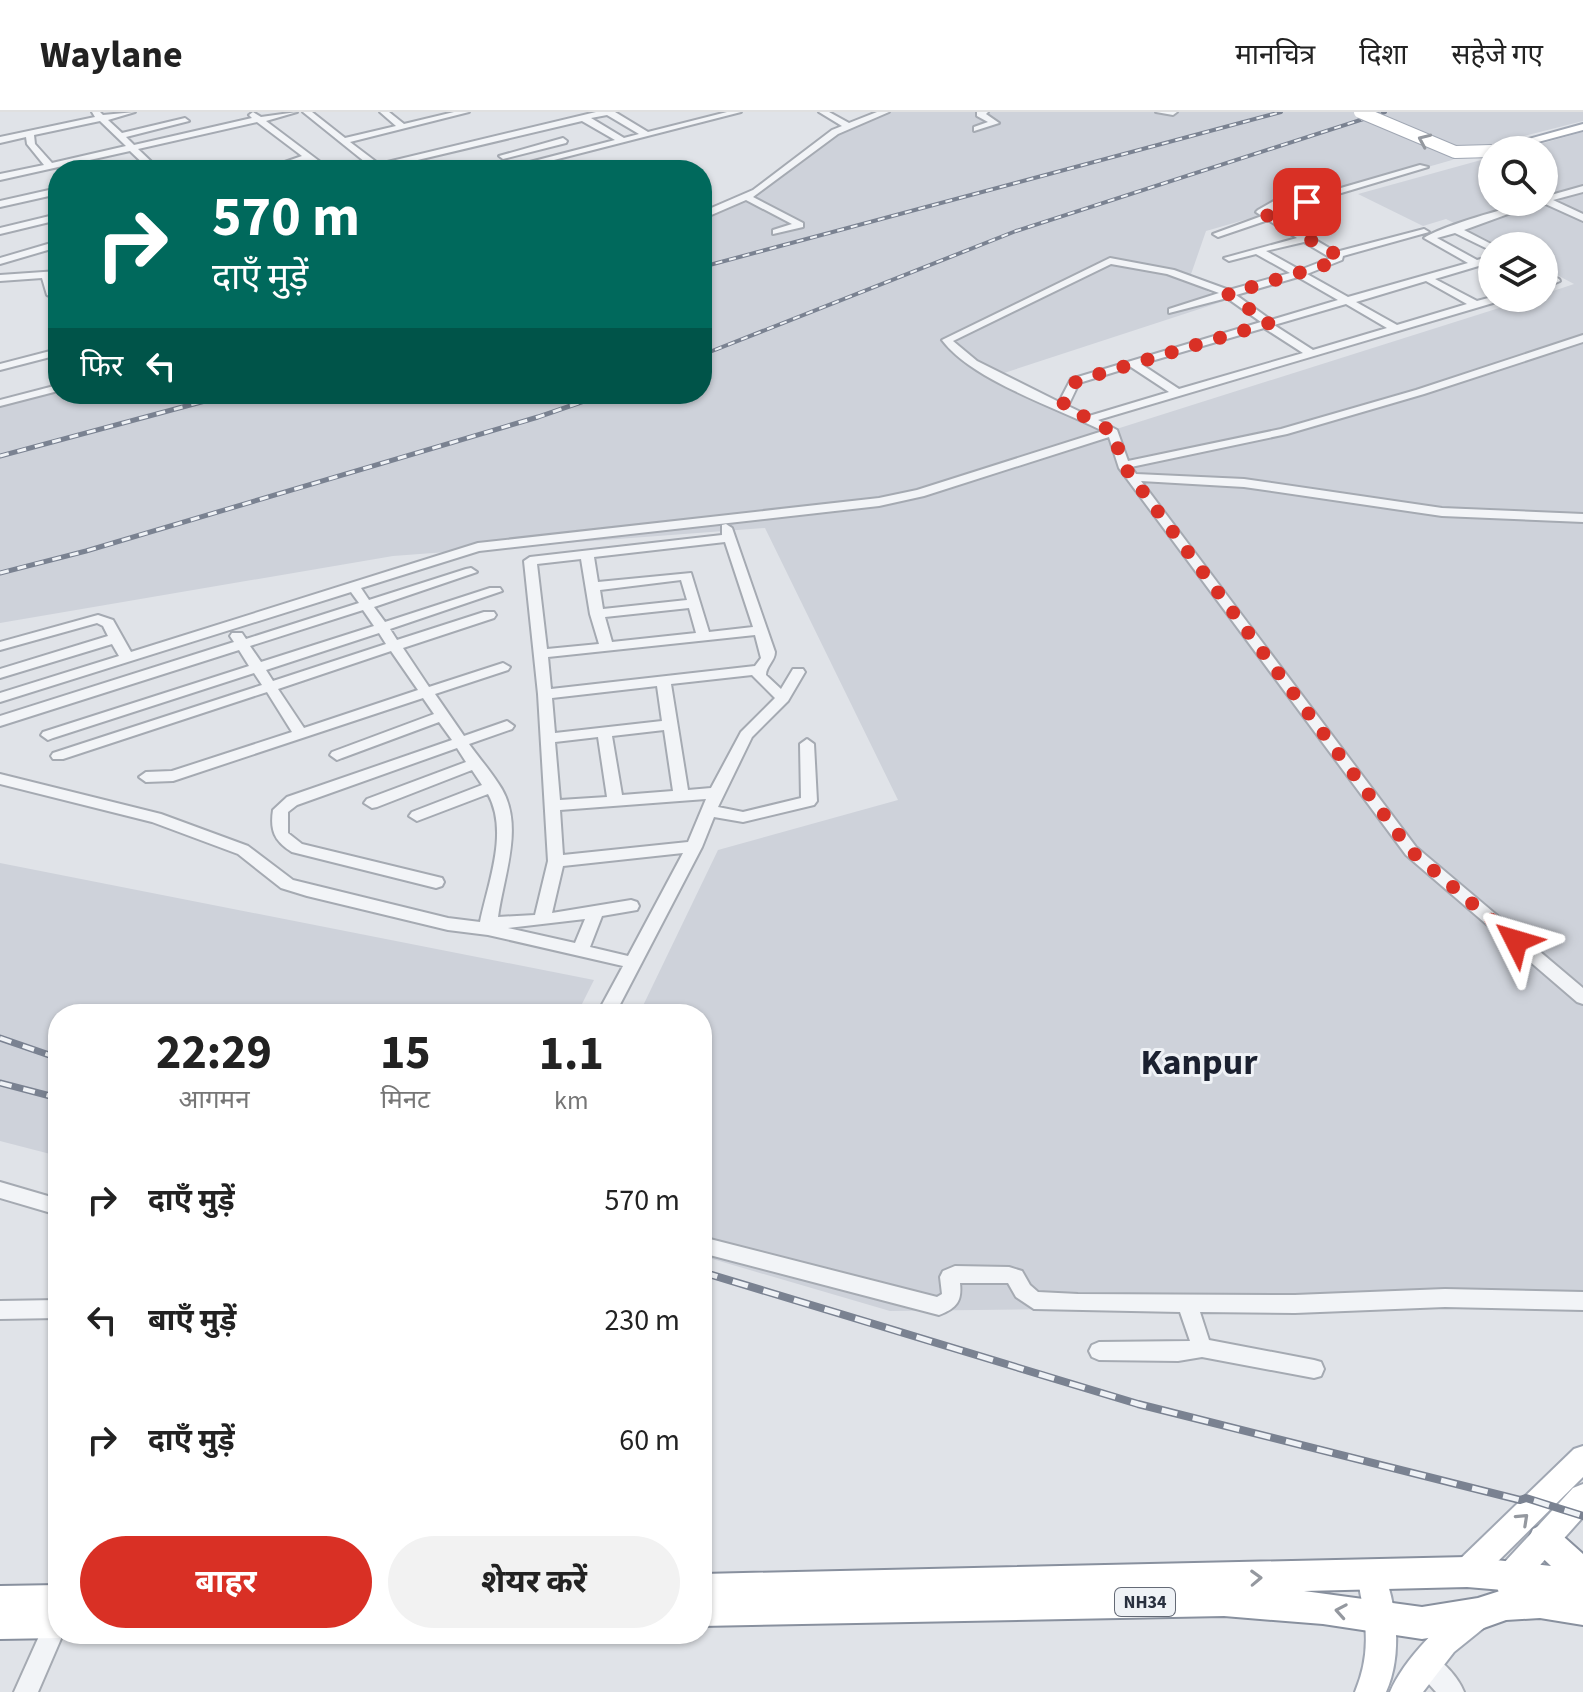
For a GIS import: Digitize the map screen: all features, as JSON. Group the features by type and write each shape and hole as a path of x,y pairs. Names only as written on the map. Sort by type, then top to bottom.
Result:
{"highway":[{"path":"1544,1539 1583,1575"},
{"name":"NH34","path":"712,1589 1467,1572 1499,1598 1583,1609"},
{"name":"NH34","path":"712,1610 1224,1600 1323,1608 1422,1623 1499,1598 1583,1587"},
{"path":"0,1602 48,1601"},
{"path":"0,1623 48,1622"}],"main road":[{"path":"1360,112 1455,152 1478,151"},
{"path":"1548,136 1583,127"},
{"path":"1467,1572 1583,1458"},
{"path":"1405,1692 1444,1642 1499,1598 1544,1539 1583,1497"},
{"path":"1371,1575 1381,1661 1376,1689"}],"street":[{"path":"10,152 4,140 98,115 131,112"},
{"path":"249,112 312,160"},
{"path":"77,160 293,112"},
{"path":"307,112 367,160"},
{"path":"384,112 403,127"},
{"path":"420,112 431,120"},
{"path":"342,141 465,112"},
{"path":"422,160 608,112 647,135"},
{"path":"546,160 737,112"},
{"path":"823,112 848,126"},
{"path":"712,212 747,197 835,132 885,112"},
{"path":"977,129 995,123 980,114 984,112"},
{"path":"1160,112 1173,112"},
{"path":"98,115 143,160"},
{"path":"584,118 623,141"},
{"path":"120,136 185,121"},
{"path":"503,156 563,141 544,127"},
{"path":"30,134 33,147 48,164"},
{"path":"299,160 308,157"},
{"path":"0,177 48,166"},
{"path":"1218,234 1266,215 1423,167"},
{"path":"1558,196 1583,189"},
{"path":"0,204 48,193"},
{"path":"747,197 800,225 776,232"},
{"path":"1282,200 1261,210 1337,255 1424,232"},
{"path":"1558,206 1583,218"},
{"path":"1477,264 1429,238 1492,216"},
{"path":"0,231 48,219"},
{"path":"1453,228 1478,241"},
{"path":"1229,258 1307,238"},
{"path":"0,261 48,247"},
{"path":"1258,251 1397,329"},
{"path":"1173,311 1338,261 1337,255"},
{"path":"1313,354 1210,284 1131,263 1110,261 947,340 953,350 979,367 1063,405 1113,432 1123,465 1411,851 1583,998"},
{"path":"1063,405 1073,383 1132,363 1477,264"},
{"path":"0,278 48,275"},
{"path":"1427,278 1476,305"},
{"path":"1090,419 1476,305"},
{"path":"1123,465 1283,432 1420,392 1583,338"},
{"path":"1117,353 1176,392"},
{"path":"0,367 48,355"},
{"path":"0,403 48,391"},
{"path":"0,698 487,545 724,521 896,499 1113,432"},
{"path":"1132,477 1244,483 1411,509 1583,518"},
{"path":"724,521 762,630 768,658 759,670 760,678 783,698"},
{"path":"542,920 556,861 545,694 530,561 728,538"},
{"path":"587,554 597,614 607,647"},
{"path":"0,721 471,572"},
{"path":"593,587 686,576 704,636"},
{"path":"354,587 493,786 504,817 503,855 488,926"},
{"path":"48,735 495,591"},
{"path":"597,614 694,603"},
{"path":"58,756 489,615"},
{"path":"0,646 98,619 108,623 127,658"},
{"path":"230,626 301,735"},
{"path":"540,654 762,630"},
{"path":"0,674 116,638"},
{"path":"102,666 128,709"},
{"path":"146,777 173,776 503,667"},
{"path":"545,694 759,670"},
{"path":"611,1004 694,847 716,793 746,735 783,698 798,672"},
{"path":"663,680 681,795"},
{"path":"337,755 444,715"},
{"path":"547,738 670,725"},
{"path":"436,882 297,848 281,837 277,830 281,810 292,801 507,726"},
{"path":"604,732 615,800"},
{"path":"709,811 743,817 809,801 807,744"},
{"path":"372,803 477,763"},
{"path":"0,779 156,818 229,844 243,850 287,884 448,924 488,926 631,906"},
{"path":"417,816 493,786"},
{"path":"552,806 716,793"},
{"path":"556,861 694,847"},
{"path":"580,951 596,912"},
{"path":"488,926 634,963"},
{"path":"0,1190 48,1204"},
{"path":"712,1248 939,1306 952,1298 950,1277 955,1274 1009,1275 1015,1277 1023,1291 1034,1300 1187,1304 1445,1298 1583,1301"},
{"path":"1187,1304 1202,1348"},
{"path":"0,1310 48,1309"},
{"path":"1099,1351 1178,1352 1202,1348 1314,1369"},
{"path":"26,1692 48,1644"},
{"path":"1427,1665 1452,1692"}],"shaded area":[{"path":"888,112 1583,112 1583,121 1524,136 1478,136 1478,148 1465,151 1452,160 1206,231 1189,280 1224,301 995,376 1107,432 1487,312 1558,312 1558,289 1574,284 1558,275 1558,232 1478,232 1478,235 1446,219 1423,226 1358,194 1478,161 1478,216 1558,216 1558,139 1583,132 1583,1303 890,1311 712,1259 712,1004 644,1004 718,850 898,800 765,528 393,556 0,623 0,400 48,388 48,404 712,404 712,210 754,192 820,144"},
{"path":"0,863 594,980 582,1004 48,1004 48,1153 0,1141"}],"railway":[{"path":"712,264 1281,112"},
{"path":"712,351 1016,231 1385,112"},
{"path":"0,456 194,404"},
{"path":"0,573 86,551 576,404"},
{"path":"0,1038 48,1055"},
{"path":"0,1083 48,1095"},
{"path":"712,1275 1138,1404 1520,1500 1526,1498 1583,1516"}],"district":[{"name":"Kanpur","path":"1199,1061"}],"route":[{"path":"1307,202 1263,213 1337,255 1338,261 1228,294 1269,323 1079,380 1071,385 1063,405 1113,432 1123,465 1411,851 1516,941"}]}
